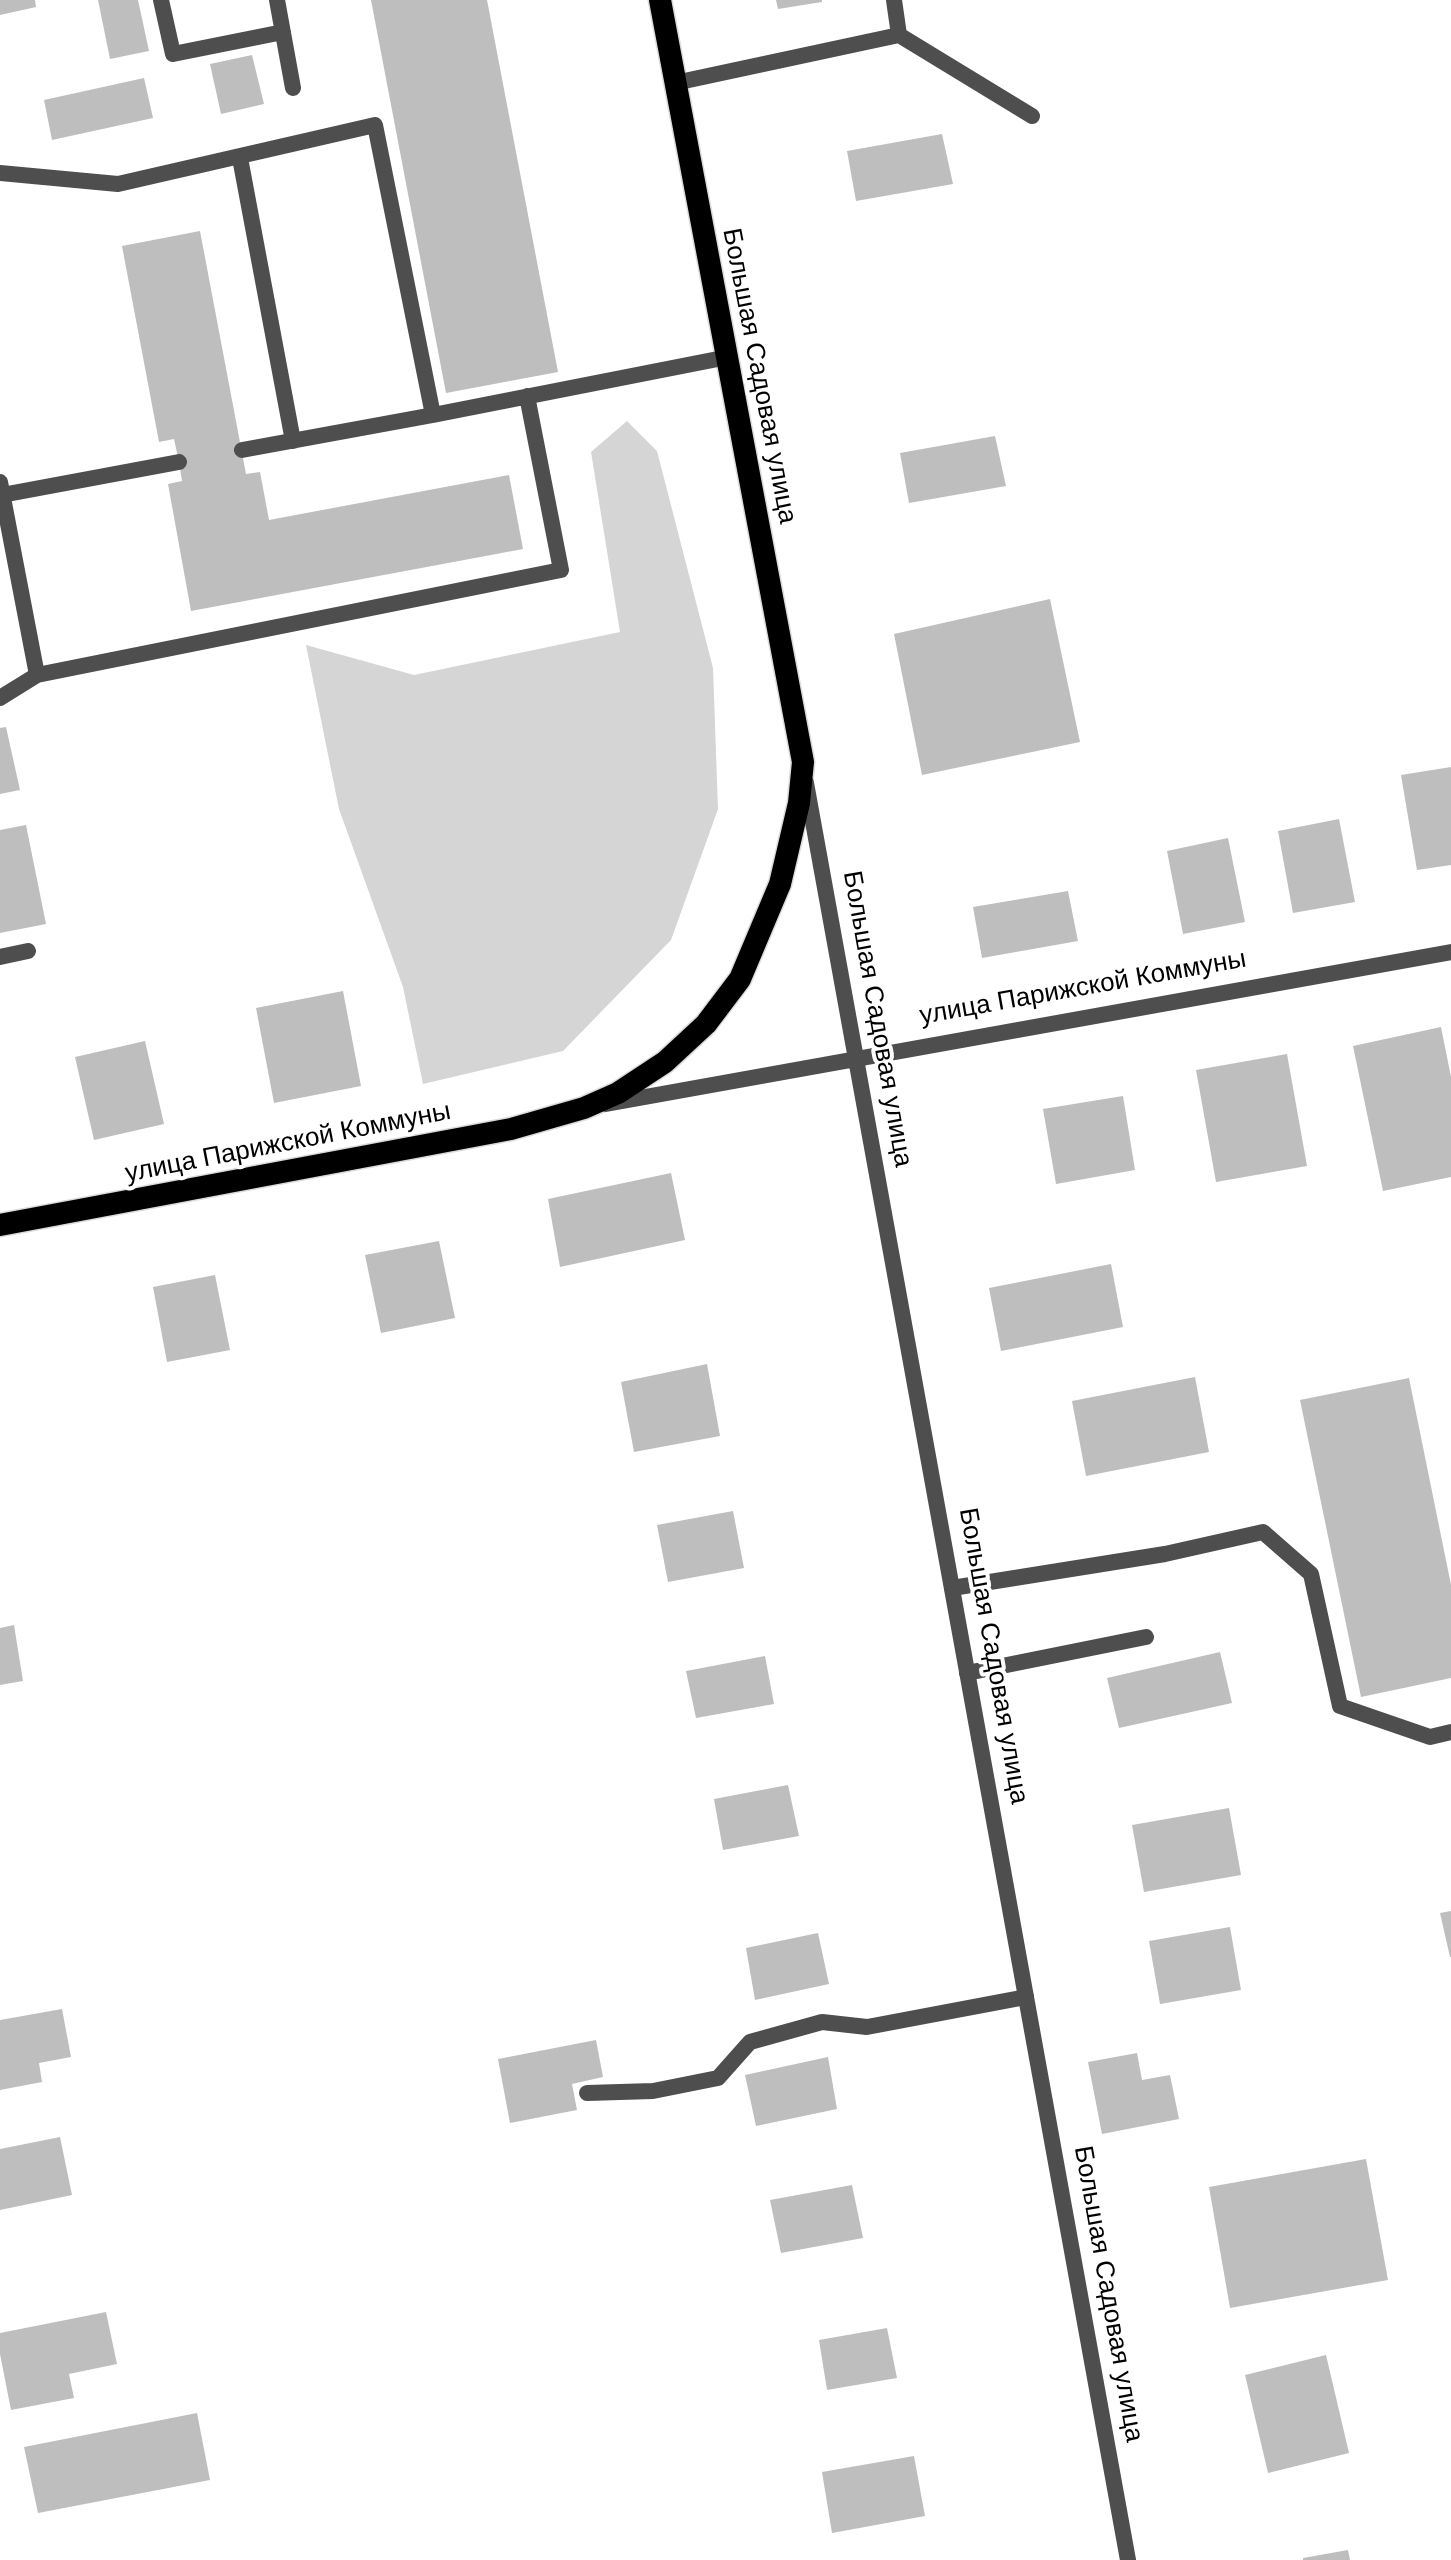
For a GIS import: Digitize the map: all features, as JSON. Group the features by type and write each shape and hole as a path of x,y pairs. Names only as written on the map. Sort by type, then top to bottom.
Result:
{"highway":[{"name":"Большая Садовая улица","path":"660,0 803,762 797,813 780,884 759,942 740,979"},
{"name":"улица Парижской Коммуны","path":"0,1225 511,1129 584,1108 618,1093 665,1062 706,1024 740,979"}],"street":[{"path":"161,0 173,54 283,32"},
{"path":"277,0 293,88"},
{"path":"894,0 899,35"},
{"path":"675,83 899,35 1032,116"},
{"path":"0,173 118,184 375,125 433,415"},
{"path":"240,158 293,441"},
{"path":"242,450 728,357"},
{"path":"0,698 37,675 561,570 527,396"},
{"path":"37,675 1,489 179,462"},
{"name":"Большая Садовая улица","path":"803,762 1128,2560"},
{"path":"0,957 28,951"},
{"name":"улица Парижской Коммуны","path":"584,1108 1451,952"},
{"path":"952,1588 1165,1554 1263,1532 1311,1574 1340,1706 1430,1737 1451,1732"},
{"path":"967,1673 1146,1637"},
{"path":"587,2093 653,2091 718,2078 750,2042 822,2022 867,2027 1026,1997"}],"shaded area":[{"path":"627,421 657,451 713,668 718,809 671,940 563,1051 423,1084 403,987 339,809 306,645 414,675 620,632 591,452"}],"building":[{"path":"0,0 35,0 36,7 0,15"},
{"path":"98,0 138,0 149,51 110,59"},
{"path":"371,0 487,0 558,372 446,393"},
{"path":"776,0 822,0 822,2 778,9"},
{"path":"252,55 264,104 221,114 210,64"},
{"path":"144,78 153,118 52,140 44,100"},
{"path":"942,134 953,184 856,201 847,151"},
{"path":"200,231 246,474 260,472 269,520 509,475 523,549 191,611 168,484 182,481 179,462 174,439 159,442 122,246"},
{"path":"995,436 1006,486 909,503 900,453"},
{"path":"1050,599 1080,742 922,775 894,634"},
{"path":"6,727 20,790 0,794 0,728"},
{"path":"1451,767 1451,865 1417,870 1401,775"},
{"path":"1339,819 1355,902 1293,913 1278,831"},
{"path":"26,825 46,924 0,933 0,830"},
{"path":"1228,838 1245,922 1183,934 1167,851"},
{"path":"1068,891 1078,941 982,958 973,907"},
{"path":"343,991 361,1086 274,1103 256,1008"},
{"path":"1441,1027 1451,1077 1451,1177 1383,1191 1353,1046"},
{"path":"145,1041 164,1124 94,1140 75,1057"},
{"path":"1287,1054 1307,1166 1216,1182 1196,1070"},
{"path":"1123,1096 1135,1170 1056,1184 1043,1109"},
{"path":"671,1173 685,1240 560,1267 548,1199"},
{"path":"439,1241 455,1318 381,1333 365,1255"},
{"path":"1111,1264 1123,1327 1001,1351 989,1288"},
{"path":"215,1275 230,1350 167,1362 153,1287"},
{"path":"707,1364 720,1436 634,1452 621,1382"},
{"path":"1195,1377 1209,1452 1086,1476 1072,1401"},
{"path":"1409,1378 1451,1585 1451,1678 1361,1697 1300,1400"},
{"path":"733,1511 744,1568 668,1582 657,1525"},
{"path":"14,1625 23,1681 0,1685 0,1628"},
{"path":"1220,1652 1232,1703 1119,1728 1107,1678"},
{"path":"765,1656 774,1704 696,1718 686,1671"},
{"path":"788,1785 799,1836 723,1850 714,1799"},
{"path":"1229,1808 1241,1875 1144,1892 1132,1825"},
{"path":"1451,1911 1451,1957 1450,1957 1440,1913"},
{"path":"1230,1927 1241,1990 1160,2004 1149,1941"},
{"path":"818,1933 829,1984 755,2000 746,1948"},
{"path":"62,2009 71,2057 39,2063 42,2082 0,2090 0,2020"},
{"path":"596,2040 603,2077 572,2084 577,2110 510,2123 498,2059"},
{"path":"1137,2053 1142,2080 1170,2075 1179,2119 1102,2134 1088,2062"},
{"path":"828,2057 837,2109 756,2126 745,2075"},
{"path":"60,2137 72,2195 0,2210 0,2149"},
{"path":"1366,2159 1388,2280 1230,2308 1209,2187"},
{"path":"852,2185 863,2238 781,2253 770,2200"},
{"path":"106,2312 117,2364 69,2374 74,2398 11,2410 0,2354 0,2333"},
{"path":"887,2328 897,2378 827,2390 819,2340"},
{"path":"1326,2355 1349,2453 1268,2473 1245,2375"},
{"path":"197,2413 210,2480 38,2513 24,2447"},
{"path":"914,2456 925,2516 832,2533 822,2472"},
{"path":"1348,2550 1350,2560 1303,2560 1303,2558"}]}
